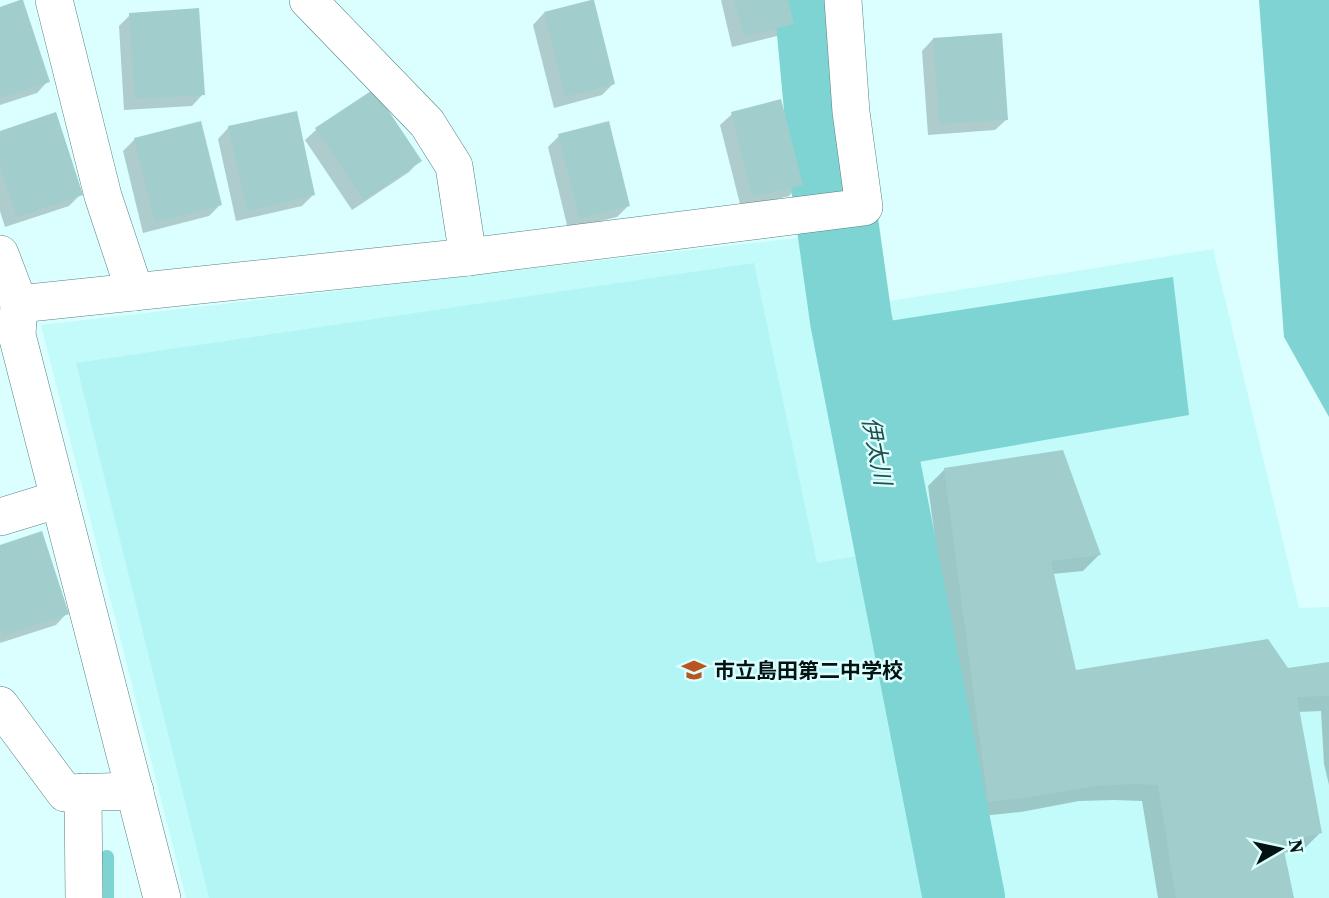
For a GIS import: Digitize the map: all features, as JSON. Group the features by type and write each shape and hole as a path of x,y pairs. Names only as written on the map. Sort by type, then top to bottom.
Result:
{"street":[{"path":"54,0 103,196 135,292"},
{"path":"308,0 427,124 454,166 468,257"},
{"path":"19,304 468,257 864,207 851,112 843,0"},
{"path":"0,254 19,304 17,335 162,898"},
{"path":"0,517 59,499"},
{"path":"0,705 65,793 135,791"},
{"path":"83,793 84,898"}],"shaded area":[{"path":"1259,0 1329,0 1329,417 1284,337"},
{"path":"813,236 834,310 1213,249 1299,608 1329,607 1329,898 186,898 41,325"},
{"path":"754,263 817,563 869,554 941,898 209,898 76,363"},
{"path":"1173,277 1189,415 918,462 889,321"}],"building":[{"path":"23,0 50,82 0,98 0,7"},
{"path":"594,0 615,84 565,97 544,12"},
{"path":"734,0 788,0 794,24 744,37"},
{"path":"199,8 205,95 135,99 129,13"},
{"path":"1002,33 1008,120 939,124 933,38"},
{"path":"374,89 422,161 364,200 315,128"},
{"path":"781,99 803,185 752,197 731,112"},
{"path":"297,111 315,195 247,211 228,126"},
{"path":"56,112 83,195 17,217 0,166 0,131"},
{"path":"201,121 222,205 155,222 134,138"},
{"path":"609,121 630,206 579,219 558,134"},
{"path":"1063,450 1101,555 1051,561 1076,670 1268,639 1288,668 1329,662 1329,696 1297,697 1322,833 1282,841 1294,898 1176,898 1158,785 1096,786 988,802 944,468"},
{"path":"42,531 69,614 3,636 0,626 0,545"}],"waterway":[{"name":"伊太川","path":"815,0 832,185 851,320 964,898"},
{"path":"107,857 107,898"}],"place":[{"name":"市立島田第二中学校","path":"694,670"}]}
